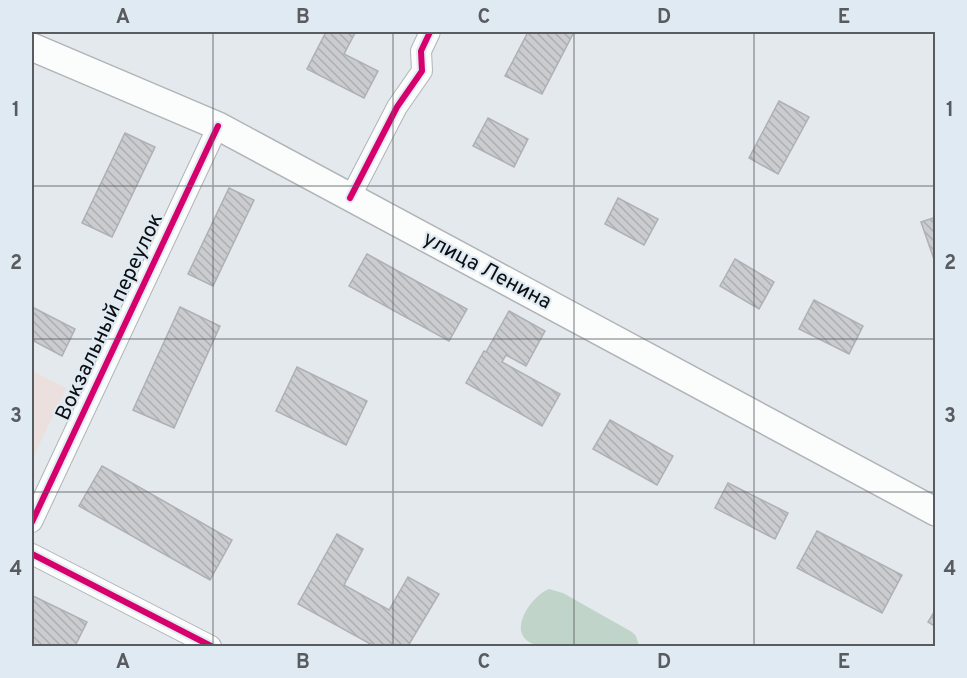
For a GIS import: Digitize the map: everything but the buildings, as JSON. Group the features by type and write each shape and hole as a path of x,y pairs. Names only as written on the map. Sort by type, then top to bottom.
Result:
{"main road":[{"name":"улица Ленина","path":"32,47 218,126 936,512"}],"street":[{"path":"350,198 397,107 422,71 421,51 430,32"},
{"name":"Вокзальный переулок","path":"32,522 218,126"},
{"path":"32,554 211,646"}],"shaded area":[{"path":"32,371 66,388 32,460"}],"green space":[{"path":"549,589 563,593 632,632 639,646 537,646 528,642 521,628 524,614 538,596"}],"cycle path":[{"path":"350,198 397,107 422,71 421,51 430,32"},
{"path":"32,522 218,126"},
{"path":"32,554 211,646"}]}
